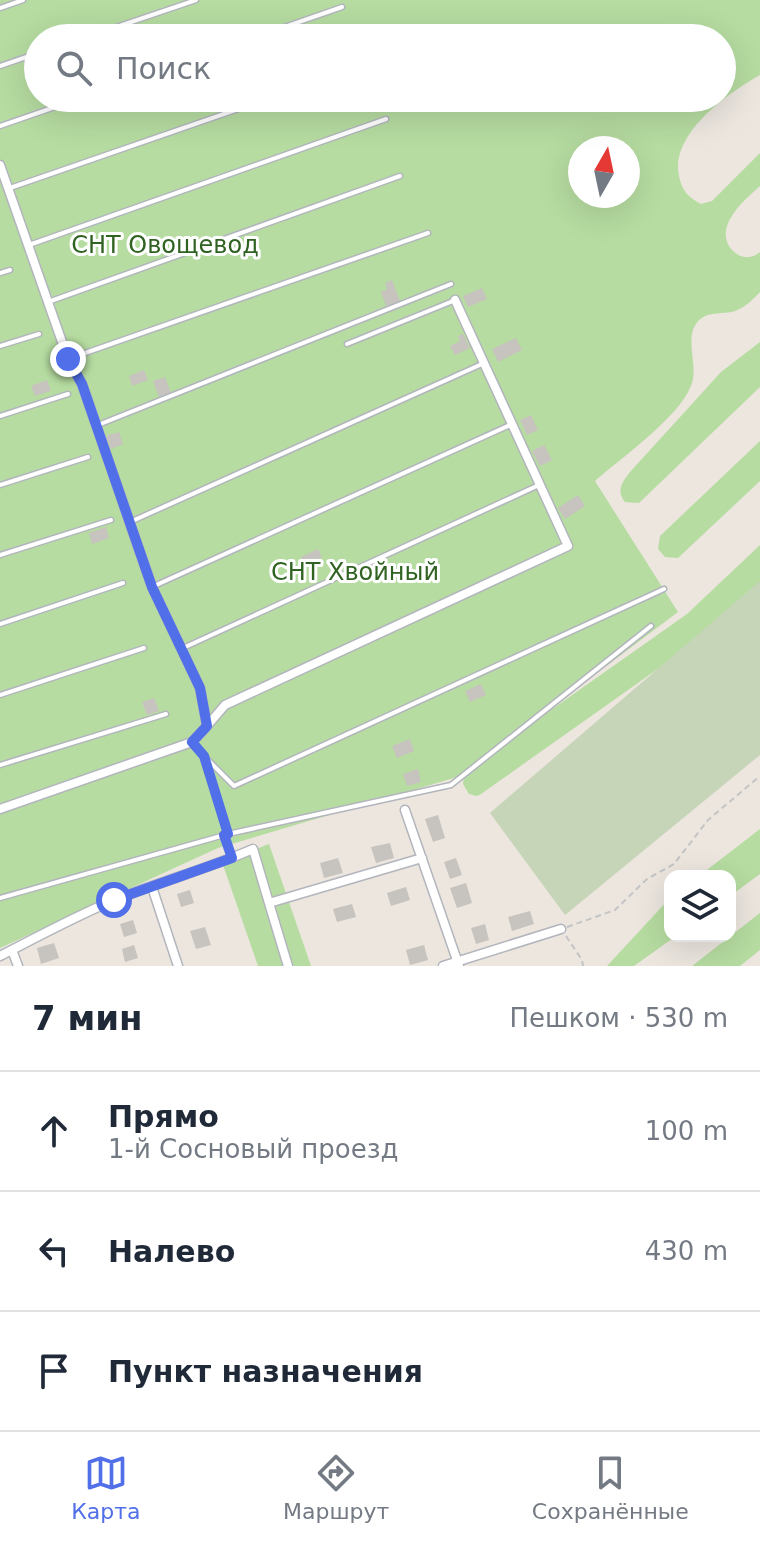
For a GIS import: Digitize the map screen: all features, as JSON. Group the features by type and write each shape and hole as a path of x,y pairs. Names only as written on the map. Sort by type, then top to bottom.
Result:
{"street":[{"path":"0,165 68,359 82,384 152,587 200,688 207,726"},
{"path":"0,809 192,742 225,705 568,546 455,300"},
{"path":"405,810 458,964"},
{"path":"0,956 71,919 253,849 288,966"},
{"path":"269,903 422,858"},
{"path":"152,887 178,966"},
{"path":"443,966 458,964 561,929"},
{"path":"12,950 18,966"}],"lane":[{"path":"0,8 23,0"},
{"path":"125,24 196,0"},
{"path":"293,24 342,7"},
{"path":"0,66 24,58"},
{"path":"0,126 40,112"},
{"path":"8,189 230,112"},
{"path":"29,245 386,119"},
{"path":"48,302 400,176"},
{"path":"68,359 428,233"},
{"path":"0,273 10,270"},
{"path":"96,425 451,284"},
{"path":"347,344 455,300"},
{"path":"0,346 39,334"},
{"path":"130,522 485,362"},
{"path":"0,416 68,394"},
{"path":"152,587 512,424"},
{"path":"0,485 88,457"},
{"path":"181,649 540,484"},
{"path":"0,555 111,520"},
{"path":"0,624 123,583"},
{"path":"192,742 234,786 664,589"},
{"path":"0,898 228,834 451,785 651,626"},
{"path":"0,695 144,648"},
{"path":"0,765 166,714"},
{"path":"204,756 228,834"}],"path":[{"path":"583,966 561,929 615,910 647,879 674,864 708,820 760,776"}],"green space":[{"path":"0,0 760,0 760,75 736,90 736,24 24,24 24,112 709,112 692,130 679,160 679,176 684,190 701,204 712,201 760,153 760,186 733,214 726,233 730,247 740,256 753,256 760,252 760,292 739,309 709,315 696,324 691,343 693,379 679,406 595,481 678,612 507,741 687,614 760,545 760,584 686,649 481,794 469,794 463,784 464,775 218,848 0,948"},
{"path":"760,342 760,387 639,503 625,502 621,487 630,472 721,372"},
{"path":"760,441 760,481 678,558 665,557 658,549 660,536"},
{"path":"760,581 760,755 565,915 490,813"},
{"path":"760,829 760,874 736,892 736,870 707,870"},
{"path":"269,844 311,966 258,966 222,862"},
{"path":"664,904 664,942 668,942 634,966 607,966"},
{"path":"760,913 760,950 740,966 692,966 723,942 736,942 736,932"}],"building":[{"path":"392,280 400,301 386,306 381,292 387,289 385,283"},
{"path":"482,288 487,299 468,307 463,296"},
{"path":"463,334 470,348 455,355 450,346 460,341 458,336"},
{"path":"516,338 522,350 498,362 492,349"},
{"path":"144,370 148,380 132,386 129,376"},
{"path":"165,377 171,393 159,397 153,381"},
{"path":"47,380 51,391 35,396 31,386"},
{"path":"531,415 538,430 527,435 520,420"},
{"path":"119,432 123,444 111,449 106,436"},
{"path":"544,445 552,460 540,466 532,451"},
{"path":"578,495 585,506 565,519 558,508"},
{"path":"106,527 109,538 92,544 89,533"},
{"path":"318,549 322,557 305,566 301,557"},
{"path":"481,684 486,695 470,702 465,691"},
{"path":"154,698 159,711 147,715 142,702"},
{"path":"410,739 414,751 397,758 392,746"},
{"path":"418,769 421,782 407,786 403,774"},
{"path":"438,815 445,838 433,842 425,819"},
{"path":"390,843 394,858 376,863 371,847"},
{"path":"338,858 343,873 324,878 320,863"},
{"path":"456,858 462,875 450,879 444,862"},
{"path":"466,883 472,903 457,908 450,888"},
{"path":"406,887 410,900 391,906 387,893"},
{"path":"190,890 194,903 181,907 177,894"},
{"path":"352,904 356,917 337,922 333,909"},
{"path":"530,911 534,924 512,931 508,917"},
{"path":"133,920 137,933 124,937 120,924"},
{"path":"485,924 489,940 476,944 471,928"},
{"path":"205,927 211,945 196,949 190,931"},
{"path":"54,943 59,958 41,964 37,948"},
{"path":"134,945 138,958 125,962 122,949"},
{"path":"424,945 428,960 410,965 406,950"}],"route":[{"path":"68,359 82,384 152,587 200,688 207,726 192,742 204,756 228,834 224,835 232,858 114,900"}],"park label":[{"name":"СНТ Овощевод","path":"165,245"},
{"name":"СНТ Хвойный","path":"355,572"}]}
